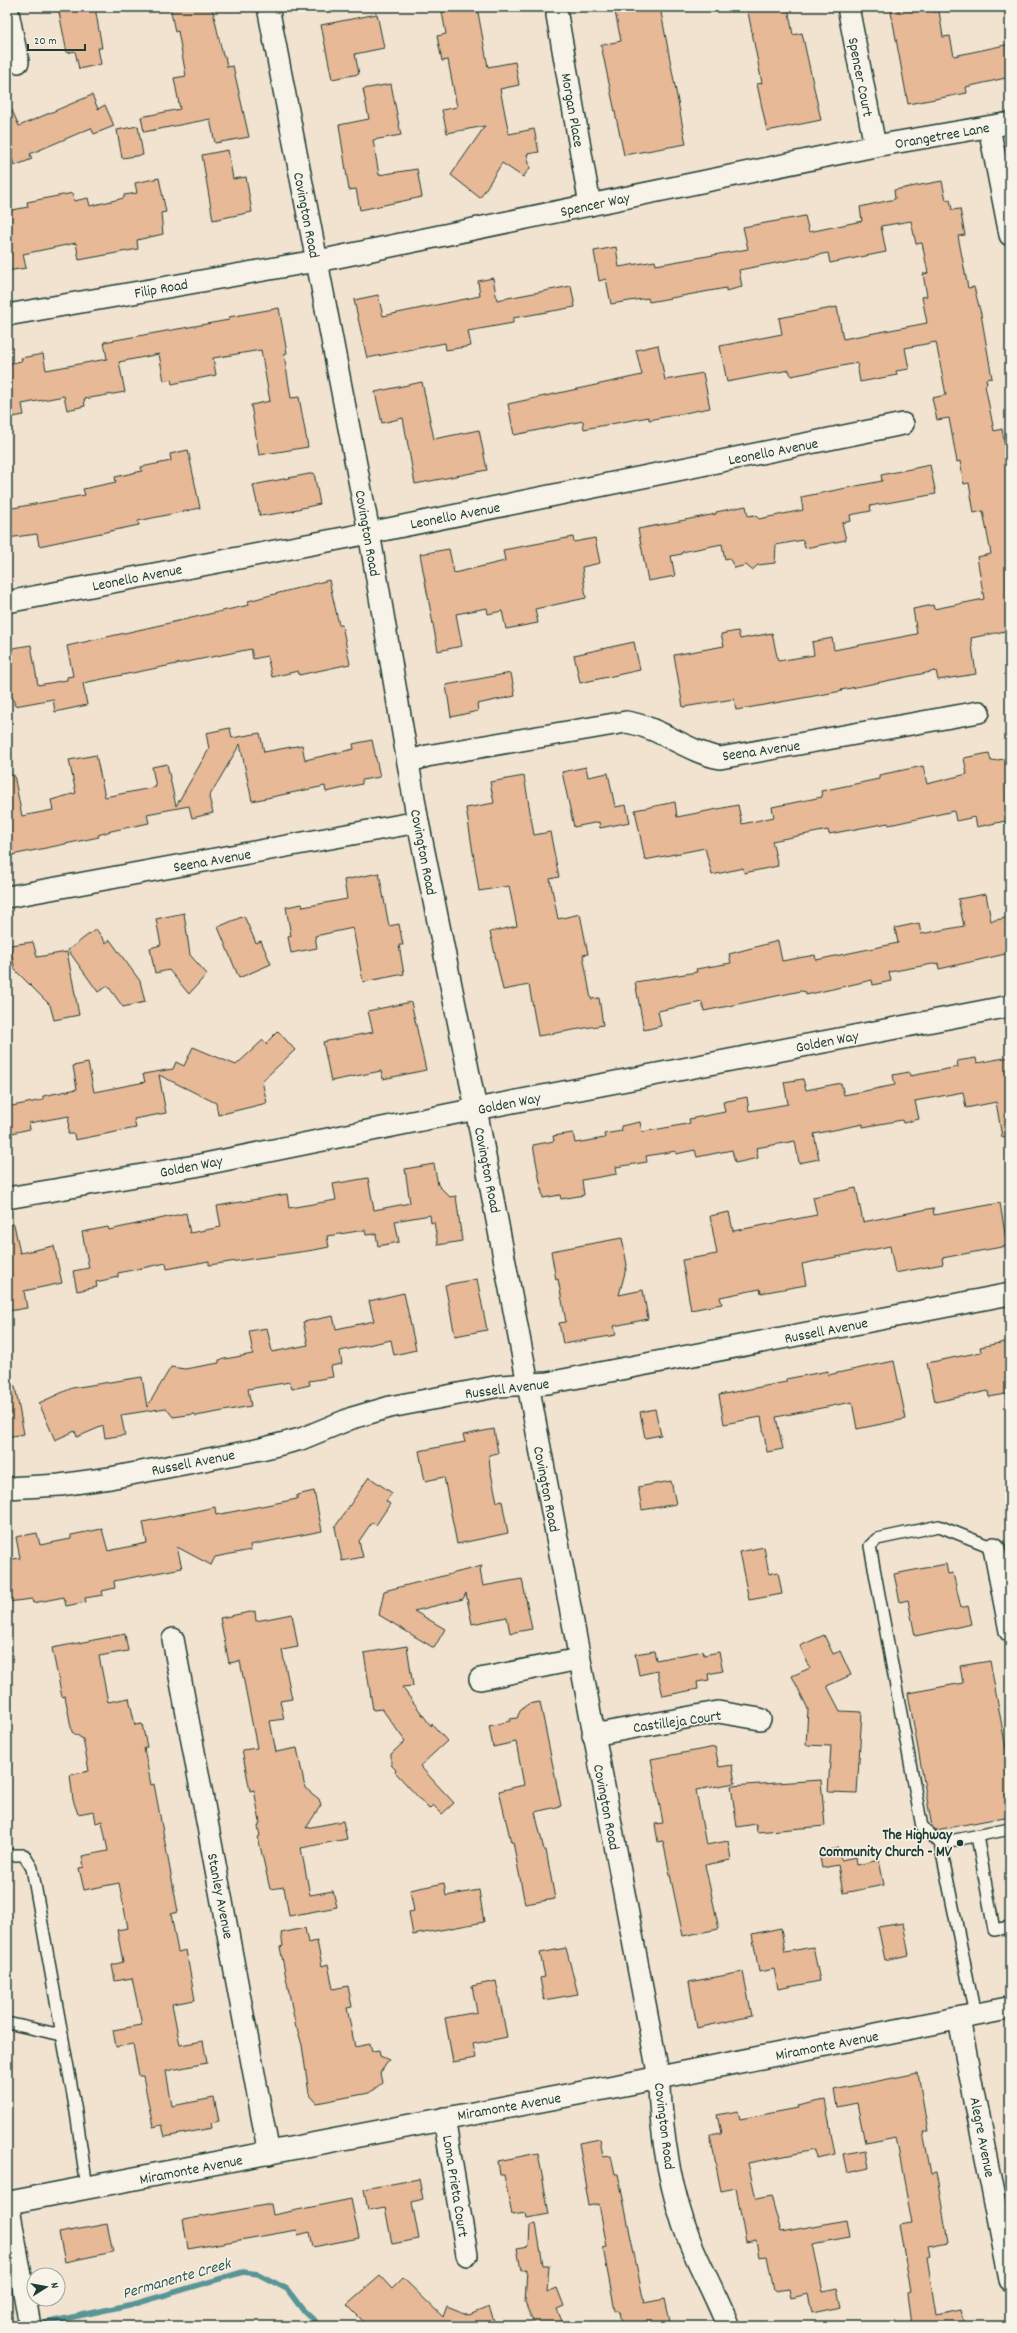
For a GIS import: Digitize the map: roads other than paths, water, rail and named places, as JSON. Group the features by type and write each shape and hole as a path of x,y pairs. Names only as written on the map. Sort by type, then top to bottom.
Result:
{"street":[{"path":"7,7 18,62"},
{"name":"Covington Road","path":"268,7 315,261 369,532 418,822 476,1109 659,2078 660,2104 673,2190 690,2242 728,2326"},
{"name":"Spencer Court","path":"848,7 875,146"},
{"name":"Morgan Place","path":"557,15 590,205"},
{"name":"Orangetree Lane","path":"875,146 1010,123"},
{"path":"989,127 1010,235"},
{"name":"Spencer Way","path":"315,261 875,146"},
{"name":"Filip Road","path":"7,315 315,261"},
{"name":"Leonello Avenue","path":"7,602 369,532 903,424"},
{"name":"Seena Avenue","path":"408,762 428,756 626,722 643,725 703,755 720,758 979,712"},
{"name":"Seena Avenue","path":"7,897 418,822"},
{"name":"Golden Way","path":"7,1198 194,1166 476,1109 1010,1006"},
{"name":"Russell Avenue","path":"7,1488 60,1485 103,1479 253,1450 301,1439 352,1418 390,1407 500,1386 548,1383 1010,1294"},
{"path":"994,1548 1010,1631"},
{"name":"Stanley Avenue","path":"173,1639 269,2154"},
{"path":"480,1679 579,1659"},
{"name":"Castilleja Court","path":"594,1735 718,1712 760,1718"},
{"name":"Miramonte Avenue","path":"7,2203 269,2154 444,2118 659,2078 1010,2008"},
{"name":"Alegre Avenue","path":"967,2017 1010,2280"},
{"name":"Loma Prieta Court","path":"444,2118 467,2255"},
{"path":"7,2203 30,2326"}],"lane":[{"path":"967,2017 940,1843 922,1827 870,1546 877,1538 938,1526 994,1548"},
{"path":"940,1843 1010,1829"},
{"path":"977,1836 994,1930 1010,1927"},
{"path":"7,1855 24,1856 32,1868 62,2035 87,2188"},
{"path":"7,2023 62,2035"}],"waterway":[{"name":"Permanente Creek","path":"45,2323 138,2303 243,2272 258,2274 287,2289 302,2309 320,2326"}],"place":[{"name":"The Highway Community Church - MV","path":"960,1843"}]}
